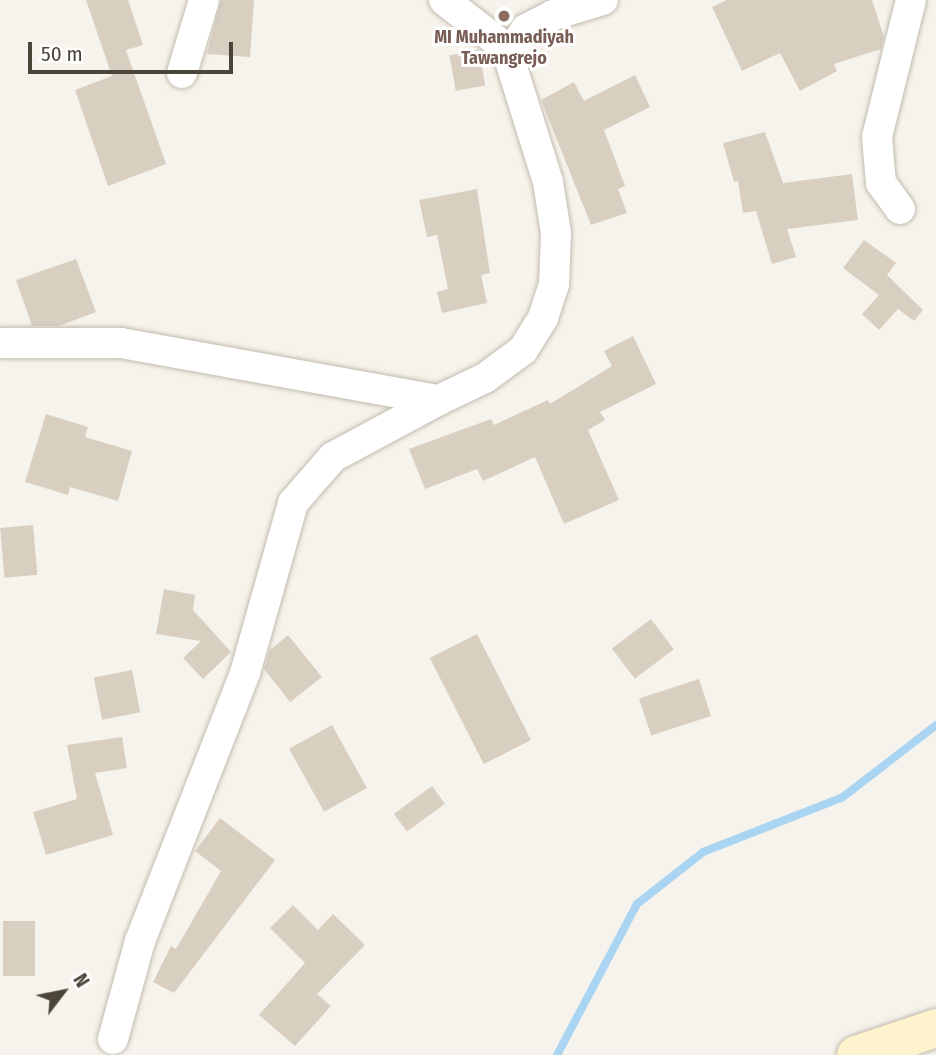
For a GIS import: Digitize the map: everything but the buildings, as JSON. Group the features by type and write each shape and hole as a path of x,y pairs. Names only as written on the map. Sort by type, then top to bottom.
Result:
{"main road":[{"path":"856,1055 936,1028"}],"street":[{"path":"182,73 204,0"},
{"path":"444,0 523,27"},
{"path":"113,1039 140,941 245,673 293,503 333,457 485,378 523,350 543,318 554,285 556,233 548,183 507,51 523,27 603,0"},
{"path":"900,209 881,183 877,137 911,0"},
{"path":"1,340 121,343 439,400"}],"waterway":[{"path":"557,1055 637,904 703,852 843,797 936,725"}],"place":[{"name":"MI Muhammadiyah Tawangrejo","path":"504,16"}]}
